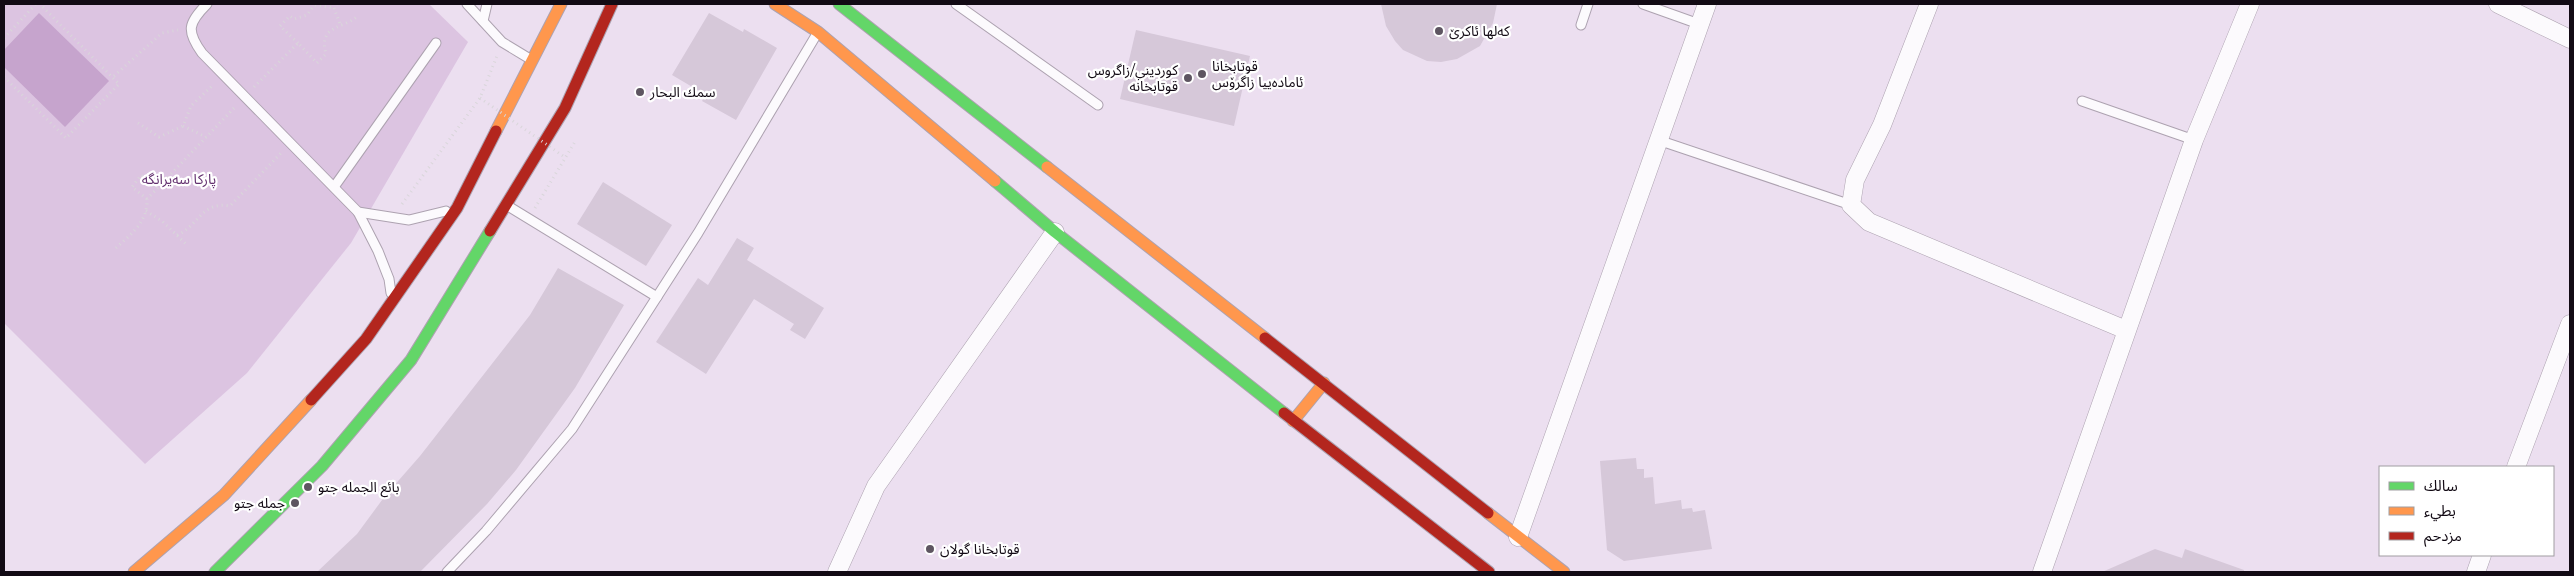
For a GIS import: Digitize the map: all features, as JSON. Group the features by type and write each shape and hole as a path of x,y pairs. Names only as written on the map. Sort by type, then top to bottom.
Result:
{"main road":[{"path":"134,572 224,494 330,381 366,339 440,236 457,208 512,101 531,59 561,4"},
{"path":"215,572 322,466 410,360 565,108 612,4"},
{"path":"776,4 818,32 1055,232 1293,421 1488,572"},
{"path":"842,5 1564,572"},
{"path":"531,59 537,24"},
{"path":"1293,421 1324,383"}],"street":[{"path":"1518,537 1707,4"},
{"path":"1930,4 1882,125 1855,180 1851,205 1869,222 2126,330"},
{"path":"2042,572 2194,140 2250,4"},
{"path":"2498,4 2570,39"},
{"path":"837,572 876,486 1055,232"},
{"path":"2516,466 2570,324"},
{"path":"2476,572 2482,556"}],"lane":[{"path":"207,4 196,14 190,37 202,53 358,212 389,279 392,301"},
{"path":"467,4 502,42 531,59"},
{"path":"483,21 487,4"},
{"path":"956,4 1098,105"},
{"path":"1581,25 1588,4"},
{"path":"1643,4 1699,24"},
{"path":"447,572 486,531 572,429 698,233 818,32"},
{"path":"334,187 436,43"},
{"path":"2082,101 2194,140"},
{"path":"1658,140 1851,205"},
{"path":"505,205 657,297"},
{"path":"358,212 409,220 425,218 457,208"}],"path":[{"path":"4,38 36,4"},
{"path":"4,77 66,138 119,84 114,76 40,4"},
{"path":"334,8 315,4 307,15 294,19 290,16 280,26 317,62 326,54 324,40 326,35 340,24 349,24 358,16"},
{"path":"334,8 337,4"},
{"path":"334,8 340,24"},
{"path":"114,76 162,33 191,28"},
{"path":"116,248 142,223 146,211 146,200 298,43"},
{"path":"392,218 480,98 492,67"},
{"path":"138,122 159,138 184,126 191,106 224,75"},
{"path":"480,98 566,158 543,195"},
{"path":"184,126 206,137"},
{"path":"177,236 188,229 208,208 220,204 230,206 244,194 290,142"},
{"path":"146,200 132,187 141,175 156,189"},
{"path":"146,211 155,216 188,246"}],"green space":[{"name":"پارکا سەیرانگه","path":"4,4 429,4 468,42 351,243 247,373 145,464 4,323"}],"shaded area":[{"path":"39,13 109,81 65,127 4,67 4,50"}],"building":[{"name":"کەلها ئاکرێ","path":"1381,4 1497,4 1493,23 1480,46 1457,59 1441,62 1427,61 1403,50 1386,26"},
{"path":"709,13 743,32 744,29 777,48 736,120 702,101 706,95 672,75"},
{"path":"1136,30 1250,56 1234,126 1120,99"},
{"path":"603,182 672,225 646,266 577,224"},
{"path":"737,238 754,248 747,260 824,308 805,339 790,330 794,324 754,299 706,374 656,342 698,278 708,285"},
{"path":"558,268 624,305 575,388 516,470 487,504 420,572 317,572 357,534 385,496 420,456 530,315"},
{"path":"1636,458 1637,469 1644,469 1644,478 1653,477 1655,504 1681,500 1682,509 1692,508 1693,512 1705,510 1712,549 1624,561 1607,550 1600,461"},
{"path":"2155,549 2182,558 2185,549 2244,570 2244,572 2102,572"}],"traffic: fast":[{"path":"839,4 1047,167"},
{"path":"995,181 1055,232 1284,413"},
{"path":"215,572 322,466 411,360 490,231"}],"traffic: slow":[{"path":"496,131 561,4"},
{"path":"775,4 818,32 995,181"},
{"path":"1047,167 1265,338"},
{"path":"1293,421 1324,383"},
{"path":"134,572 224,495 311,400"},
{"path":"1488,513 1564,572"}],"traffic: jam":[{"path":"490,231 565,108 612,4"},
{"path":"311,400 366,339 457,208 496,131"},
{"path":"1265,338 1488,513"},
{"path":"1284,413 1489,572"}],"place":[{"name":"کەلها ئاکرێ","path":"1439,31"},
{"name":"قوتابخانا ئامادەییا زاگرۆس","path":"1202,74"},
{"name":"كورديني/زاگروس قوتابخانه‌","path":"1188,78"},
{"name":"سمك البحار","path":"640,92"},
{"name":"بائع الجملە جتو","path":"308,487"},
{"name":"جملە جتو","path":"295,503"},
{"name":"قوتابخانا گولان","path":"930,549"}]}
